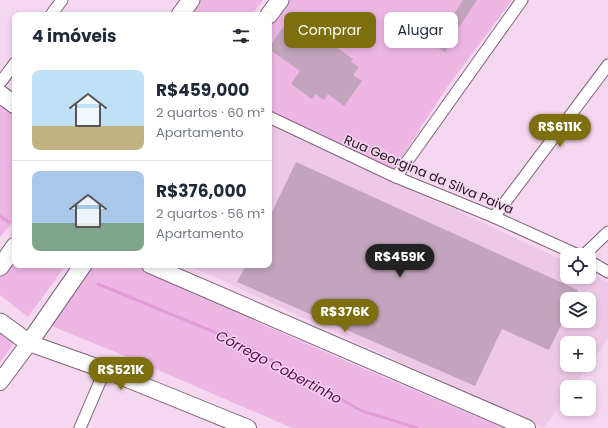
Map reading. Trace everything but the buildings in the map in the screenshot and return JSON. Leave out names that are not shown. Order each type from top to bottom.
[{"type":"main road","points":[[182,12],[191,0]]},
{"type":"main road","points":[[271,12],[280,0]]},
{"type":"main road","points":[[0,94],[12,103]]},
{"type":"main road","points":[[0,267],[12,250]]},
{"type":"main road","points":[[0,382],[81,268]]},
{"type":"main road","points":[[156,268],[526,428]]},
{"type":"main road","points":[[0,322],[29,343],[105,370],[248,428]]},
{"type":"street","points":[[53,12],[62,0]]},
{"type":"street","points":[[396,177],[522,0]]},
{"type":"street","points":[[494,217],[608,65]]},
{"type":"street","points":[[0,84],[12,67]]},
{"type":"street","name":"Rua Georgina da Silva Paiva","points":[[272,118],[396,177],[494,217],[563,248]]},
{"type":"street","points":[[591,248],[608,232]]},
{"type":"street","points":[[596,265],[608,272]]},
{"type":"street","points":[[80,428],[105,370]]},
{"type":"shaded area","points":[[197,0],[263,0],[254,12],[189,12]]},
{"type":"shaded area","points":[[289,0],[512,0],[445,90],[394,169],[272,112],[272,22]]},
{"type":"shaded area","points":[[0,104],[12,113],[12,223],[0,237]]},
{"type":"shaded area","points":[[272,124],[560,259],[560,284],[596,284],[596,276],[608,282],[608,339],[596,355],[596,336],[560,336],[560,372],[584,372],[578,380],[560,380],[560,405],[544,428],[195,268],[272,268]]},
{"type":"shaded area","points":[[12,259],[12,268],[64,268],[28,317],[0,295],[0,275]]},
{"type":"shaded area","points":[[89,268],[142,268],[191,293],[504,428],[292,428],[130,358],[49,325]]},
{"type":"shaded area","points":[[0,329],[15,341],[0,362]]},
{"type":"waterway","name":"Córrego Cobertinho","points":[[0,216],[9,222]]},
{"type":"waterway","name":"Córrego Cobertinho","points":[[98,284],[241,343],[362,411],[417,428]]}]
